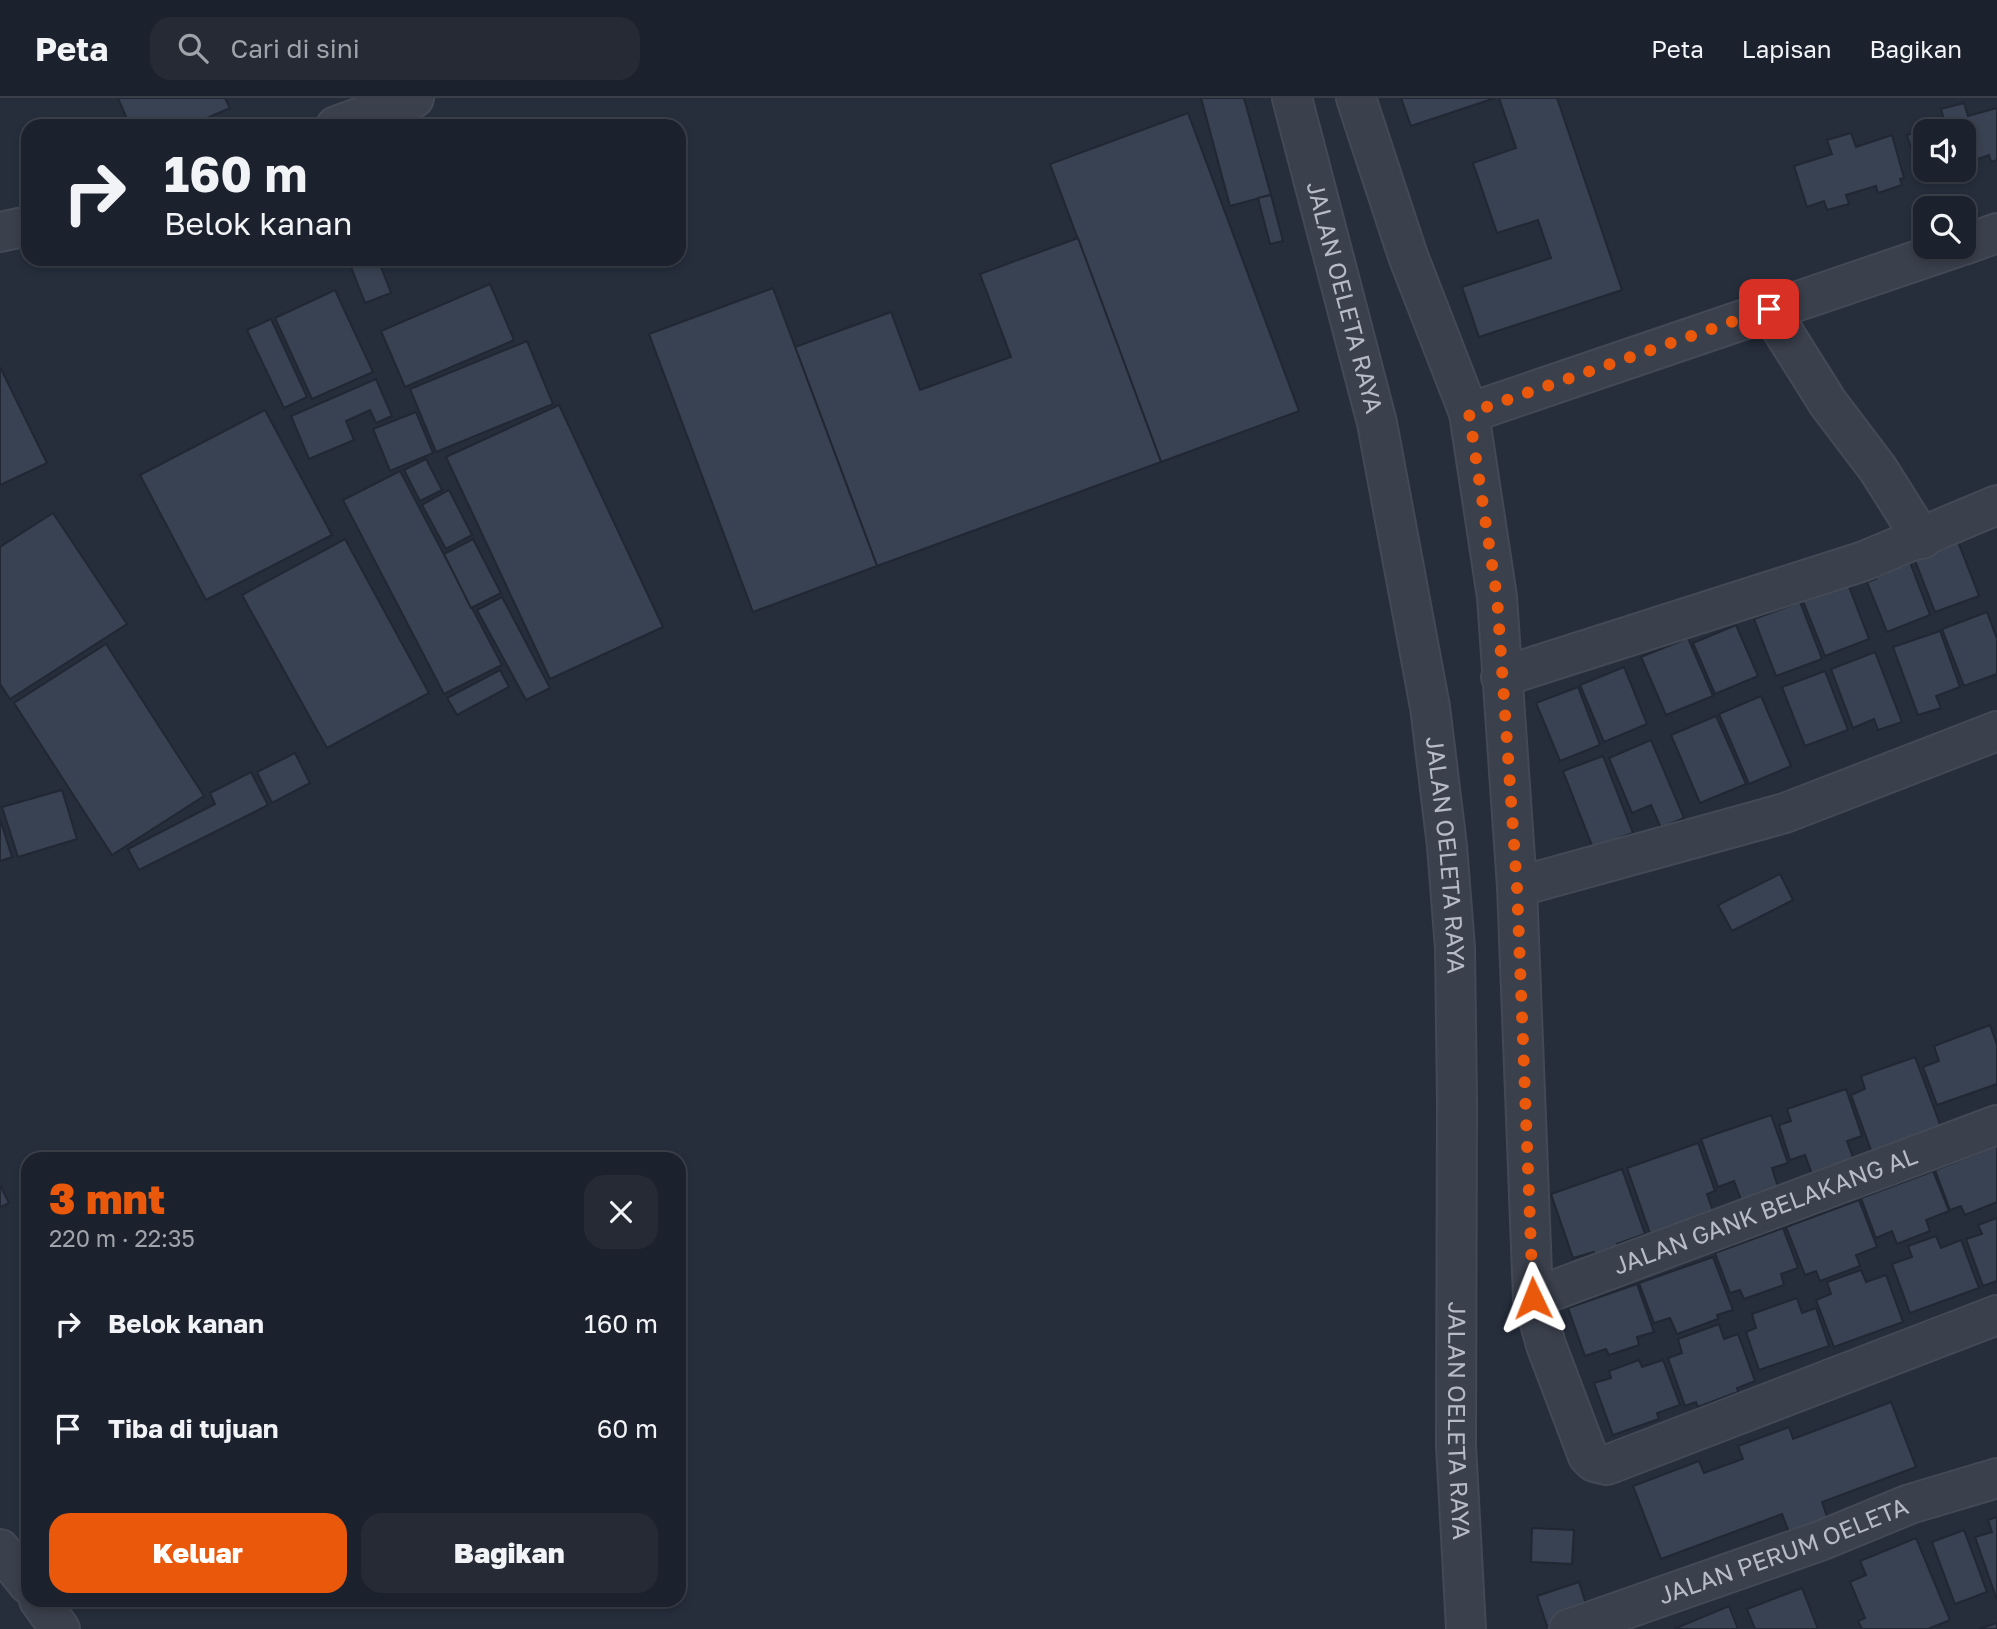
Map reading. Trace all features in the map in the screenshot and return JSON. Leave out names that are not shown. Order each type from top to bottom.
[{"type":"street","points":[[356,119],[414,98]]},
{"type":"street","name":"JALAN OELETA RAYA","points":[[1292,98],[1377,423],[1430,707],[1447,846],[1455,948],[1457,1073],[1456,1445],[1466,1629]]},
{"type":"street","points":[[1356,98],[1408,256],[1469,413],[1497,597],[1517,887],[1533,1298],[1546,1345],[1588,1456],[1607,1465],[1997,1315]]},
{"type":"street","points":[[0,232],[21,228]]},
{"type":"street","points":[[1976,241],[1997,233]]},
{"type":"street","points":[[1469,413],[1921,259]]},
{"type":"street","points":[[1769,309],[1828,403],[1878,469],[1922,539]]},
{"type":"street","points":[[1501,677],[1864,561],[1997,506]]},
{"type":"street","points":[[1517,887],[1785,813],[1997,731]]},
{"type":"street","name":"JALAN GANK BELAKANG AL","points":[[1533,1298],[1997,1125]]},
{"type":"street","name":"JALAN PERUM OELETA","points":[[1569,1629],[1821,1541],[1910,1504],[1997,1478]]},
{"type":"street","points":[[0,1549],[21,1575]]},
{"type":"street","points":[[44,1607],[60,1629]]},
{"type":"building","points":[[118,98],[225,98],[230,108],[205,119],[127,119]]},
{"type":"building","points":[[1201,98],[1244,98],[1271,195],[1230,206]]},
{"type":"building","points":[[1401,98],[1495,98],[1411,126]]},
{"type":"building","points":[[1499,98],[1557,98],[1622,290],[1479,337],[1462,287],[1551,258],[1538,220],[1497,233],[1473,163],[1516,148]]},
{"type":"building","points":[[1964,103],[1968,116],[1997,108],[1997,160],[1991,162],[1989,155],[1976,160],[1976,119],[1944,119],[1941,109]]},
{"type":"building","points":[[1188,113],[1299,411],[1161,462],[1050,164]]},
{"type":"building","points":[[1851,133],[1856,147],[1892,135],[1904,178],[1900,179],[1902,185],[1878,193],[1876,186],[1846,195],[1849,204],[1827,210],[1824,201],[1807,207],[1794,166],[1832,154],[1827,140]]},
{"type":"building","points":[[1913,133],[1913,154],[1907,135]]},
{"type":"building","points":[[1271,195],[1283,241],[1270,244],[1258,198]]},
{"type":"building","points":[[1078,238],[1161,462],[877,566],[795,347],[891,312],[920,390],[1011,357],[980,274]]},
{"type":"building","points":[[351,266],[381,266],[391,293],[365,303]]},
{"type":"building","points":[[490,284],[514,340],[405,387],[381,331]]},
{"type":"building","points":[[773,288],[877,566],[753,612],[649,334]]},
{"type":"building","points":[[335,290],[373,372],[312,399],[275,318]]},
{"type":"building","points":[[271,319],[307,397],[284,408],[247,330]]},
{"type":"building","points":[[527,341],[553,404],[436,452],[410,389]]},
{"type":"building","points":[[0,367],[47,463],[0,485]]},
{"type":"building","points":[[376,379],[392,416],[376,423],[370,410],[346,421],[354,440],[309,459],[291,416]]},
{"type":"building","points":[[559,405],[663,627],[550,679],[446,457]]},
{"type":"building","points":[[265,410],[332,535],[206,600],[140,475]]},
{"type":"building","points":[[416,412],[433,453],[390,471],[373,429]]},
{"type":"building","points":[[426,459],[442,490],[420,501],[404,470]]},
{"type":"building","points":[[400,471],[502,665],[444,694],[343,500]]},
{"type":"building","points":[[449,490],[472,535],[446,549],[422,505]]},
{"type":"building","points":[[53,513],[127,624],[10,699],[0,684],[0,547]]},
{"type":"building","points":[[1955,534],[1979,596],[1935,612],[1911,550]]},
{"type":"building","points":[[345,539],[429,693],[327,748],[242,595]]},
{"type":"building","points":[[473,539],[501,593],[471,608],[444,554]]},
{"type":"building","points":[[1906,552],[1930,615],[1887,632],[1867,582],[1876,579],[1871,566]]},
{"type":"building","points":[[1848,584],[1869,639],[1825,656],[1803,601]]},
{"type":"building","points":[[502,597],[550,688],[526,700],[477,610]]},
{"type":"building","points":[[1800,602],[1822,659],[1776,676],[1754,619]]},
{"type":"building","points":[[1987,612],[1997,639],[1997,674],[1964,686],[1942,629]]},
{"type":"building","points":[[1736,625],[1758,676],[1715,694],[1693,643]]},
{"type":"building","points":[[1940,631],[1960,687],[1936,696],[1941,708],[1918,715],[1893,647]]},
{"type":"building","points":[[1688,638],[1713,696],[1666,715],[1641,657]]},
{"type":"building","points":[[106,644],[204,796],[112,855],[14,703]]},
{"type":"building","points":[[1875,652],[1902,722],[1878,730],[1874,719],[1853,728],[1831,669]]},
{"type":"building","points":[[1624,667],[1647,724],[1604,742],[1580,685]]},
{"type":"building","points":[[500,670],[509,687],[457,715],[447,698]]},
{"type":"building","points":[[1825,671],[1848,730],[1805,746],[1782,687]]},
{"type":"building","points":[[1578,687],[1600,745],[1560,761],[1536,703]]},
{"type":"building","points":[[1761,696],[1791,766],[1749,784],[1719,714]]},
{"type":"building","points":[[1716,716],[1746,784],[1700,803],[1671,735]]},
{"type":"building","points":[[1651,740],[1684,818],[1661,828],[1651,805],[1632,813],[1609,758]]},
{"type":"building","points":[[295,753],[310,783],[272,803],[257,772]]},
{"type":"building","points":[[1603,756],[1633,833],[1593,848],[1563,771]]},
{"type":"building","points":[[251,772],[268,805],[139,870],[128,849],[215,804],[210,793]]},
{"type":"building","points":[[62,790],[77,839],[18,857],[2,807]]},
{"type":"building","points":[[0,819],[12,857],[0,861]]},
{"type":"building","points":[[1780,874],[1793,900],[1732,931],[1718,905]]},
{"type":"building","points":[[1990,1025],[1997,1045],[1997,1084],[1937,1105],[1923,1067],[1939,1061],[1934,1046]]},
{"type":"building","points":[[1915,1057],[1941,1127],[1872,1153],[1851,1095],[1865,1089],[1861,1076]]},
{"type":"building","points":[[1846,1089],[1862,1136],[1847,1141],[1854,1160],[1812,1174],[1805,1155],[1790,1160],[1779,1125],[1791,1121],[1787,1109]]},
{"type":"building","points":[[1771,1115],[1788,1163],[1772,1168],[1779,1190],[1742,1202],[1734,1181],[1718,1187],[1701,1139]]},
{"type":"building","points":[[1698,1143],[1715,1191],[1707,1194],[1714,1214],[1651,1236],[1627,1168]]},
{"type":"building","points":[[1997,1146],[1997,1202],[1965,1215],[1961,1206],[1950,1210],[1935,1170]]},
{"type":"building","points":[[1622,1169],[1645,1234],[1617,1244],[1619,1251],[1597,1259],[1594,1252],[1573,1258],[1551,1194]]},
{"type":"building","points":[[1933,1171],[1949,1211],[1926,1220],[1930,1231],[1897,1244],[1892,1231],[1876,1238],[1861,1198]]},
{"type":"building","points":[[0,1185],[9,1203],[0,1207]]},
{"type":"building","points":[[1859,1200],[1877,1247],[1856,1255],[1860,1266],[1820,1281],[1816,1271],[1805,1275],[1786,1227]]},
{"type":"building","points":[[1997,1218],[1997,1281],[1983,1286],[1966,1239],[1982,1234],[1978,1225]]},
{"type":"building","points":[[1783,1228],[1798,1268],[1781,1274],[1784,1285],[1744,1299],[1740,1290],[1730,1293],[1715,1253]]},
{"type":"building","points":[[1936,1236],[1941,1248],[1961,1240],[1979,1288],[1910,1313],[1892,1264],[1912,1257],[1908,1246]]},
{"type":"building","points":[[1713,1257],[1733,1310],[1717,1315],[1718,1319],[1677,1334],[1670,1318],[1654,1323],[1639,1283]]},
{"type":"building","points":[[1861,1270],[1866,1282],[1886,1275],[1903,1322],[1834,1347],[1816,1300],[1831,1294],[1827,1282]]},
{"type":"building","points":[[1637,1284],[1654,1332],[1637,1337],[1639,1345],[1609,1355],[1606,1349],[1585,1356],[1568,1308]]},
{"type":"building","points":[[1797,1298],[1802,1313],[1816,1308],[1829,1346],[1759,1370],[1746,1332],[1756,1328],[1752,1314]]},
{"type":"building","points":[[1719,1324],[1724,1339],[1738,1334],[1755,1381],[1737,1388],[1738,1392],[1698,1407],[1696,1402],[1685,1406],[1668,1358],[1682,1353],[1678,1339]]},
{"type":"building","points":[[1639,1360],[1642,1367],[1663,1360],[1680,1405],[1657,1413],[1659,1419],[1613,1435],[1594,1383],[1611,1378],[1609,1371]]},
{"type":"building","points":[[1891,1402],[1916,1467],[1822,1502],[1830,1525],[1792,1540],[1782,1514],[1661,1559],[1633,1486],[1699,1461],[1704,1473],[1743,1459],[1738,1446],[1789,1427],[1793,1439]]},
{"type":"building","points":[[1997,1517],[1997,1600],[1975,1537],[1992,1532],[1988,1520]]},
{"type":"building","points":[[1532,1528],[1574,1530],[1572,1564],[1531,1562]]},
{"type":"building","points":[[1964,1530],[1987,1592],[1955,1604],[1932,1542]]},
{"type":"building","points":[[1916,1538],[1950,1620],[1928,1629],[1862,1629],[1858,1621],[1865,1618],[1850,1582],[1866,1575],[1860,1561]]},
{"type":"building","points":[[1579,1582],[1589,1614],[1547,1626],[1537,1596]]},
{"type":"building","points":[[1802,1588],[1818,1629],[1755,1629],[1747,1609]]},
{"type":"building","points":[[1729,1606],[1738,1629],[1674,1629]]},
{"type":"building","points":[[1997,1623],[1997,1629],[1979,1629]]},
{"type":"route","points":[[1533,1298],[1517,887],[1497,597],[1469,413],[1769,309]]}]
